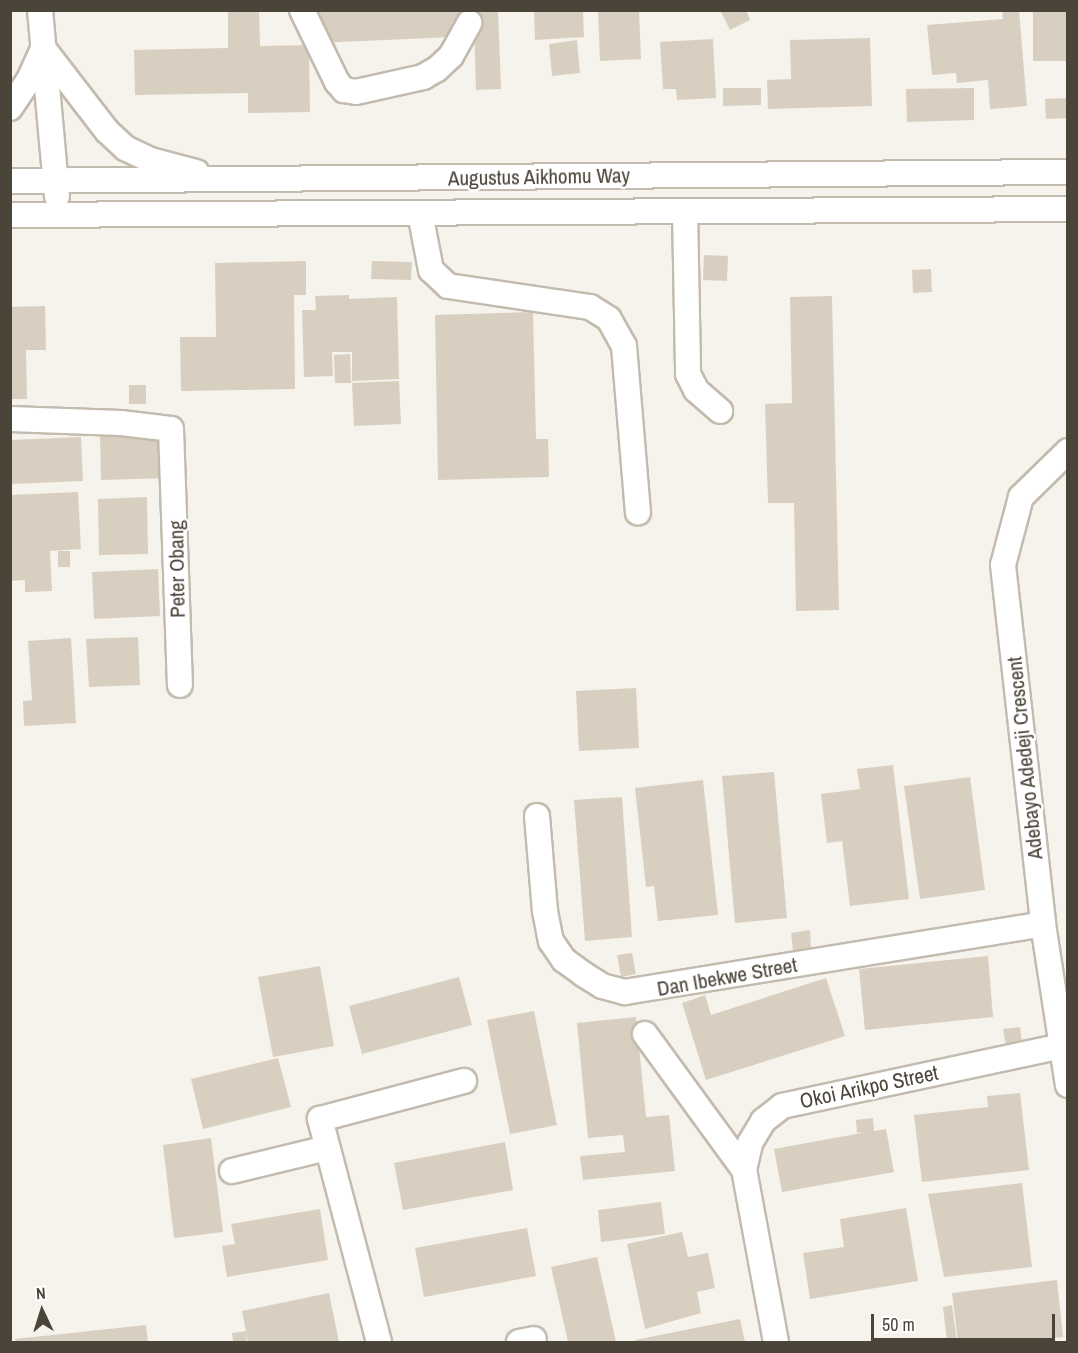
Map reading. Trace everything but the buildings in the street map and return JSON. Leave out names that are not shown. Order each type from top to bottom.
[{"type":"street","points":[[40,10],[58,215]]},
{"type":"street","points":[[302,10],[337,82],[344,90],[356,92],[423,77],[437,69],[451,56],[469,23]]},
{"type":"street","points":[[10,108],[30,80],[43,48]]},
{"type":"street","points":[[43,48],[107,131],[125,148],[151,160],[227,180]]},
{"type":"street","name":"Augustus Aikhomu Way","points":[[10,181],[1068,172]]},
{"type":"street","name":"Augustus Aikhomu Way","points":[[10,215],[1068,209]]},
{"type":"street","points":[[684,211],[688,374],[696,390],[720,411]]},
{"type":"street","points":[[420,213],[431,270],[448,285],[590,307],[609,319],[624,346],[638,512]]},
{"type":"street","name":"Peter Obang","points":[[10,419],[121,423],[171,429],[175,453],[180,685]]},
{"type":"street","name":"Adebayo Adedeji Crescent","points":[[1065,1065],[1062,1012],[1043,924],[1003,565],[1021,497],[1068,452]]},
{"type":"street","name":"Dan Ibekwe Street","points":[[537,816],[551,941],[564,960],[583,974],[602,986],[625,992],[1043,924]]},
{"type":"street","points":[[645,1034],[744,1170]]},
{"type":"street","name":"Okoi Arikpo Street","points":[[776,1342],[744,1170],[755,1136],[763,1121],[782,1106],[1065,1065]]},
{"type":"street","points":[[379,1342],[320,1119],[464,1081]]},
{"type":"street","points":[[232,1171],[327,1148]]}]
